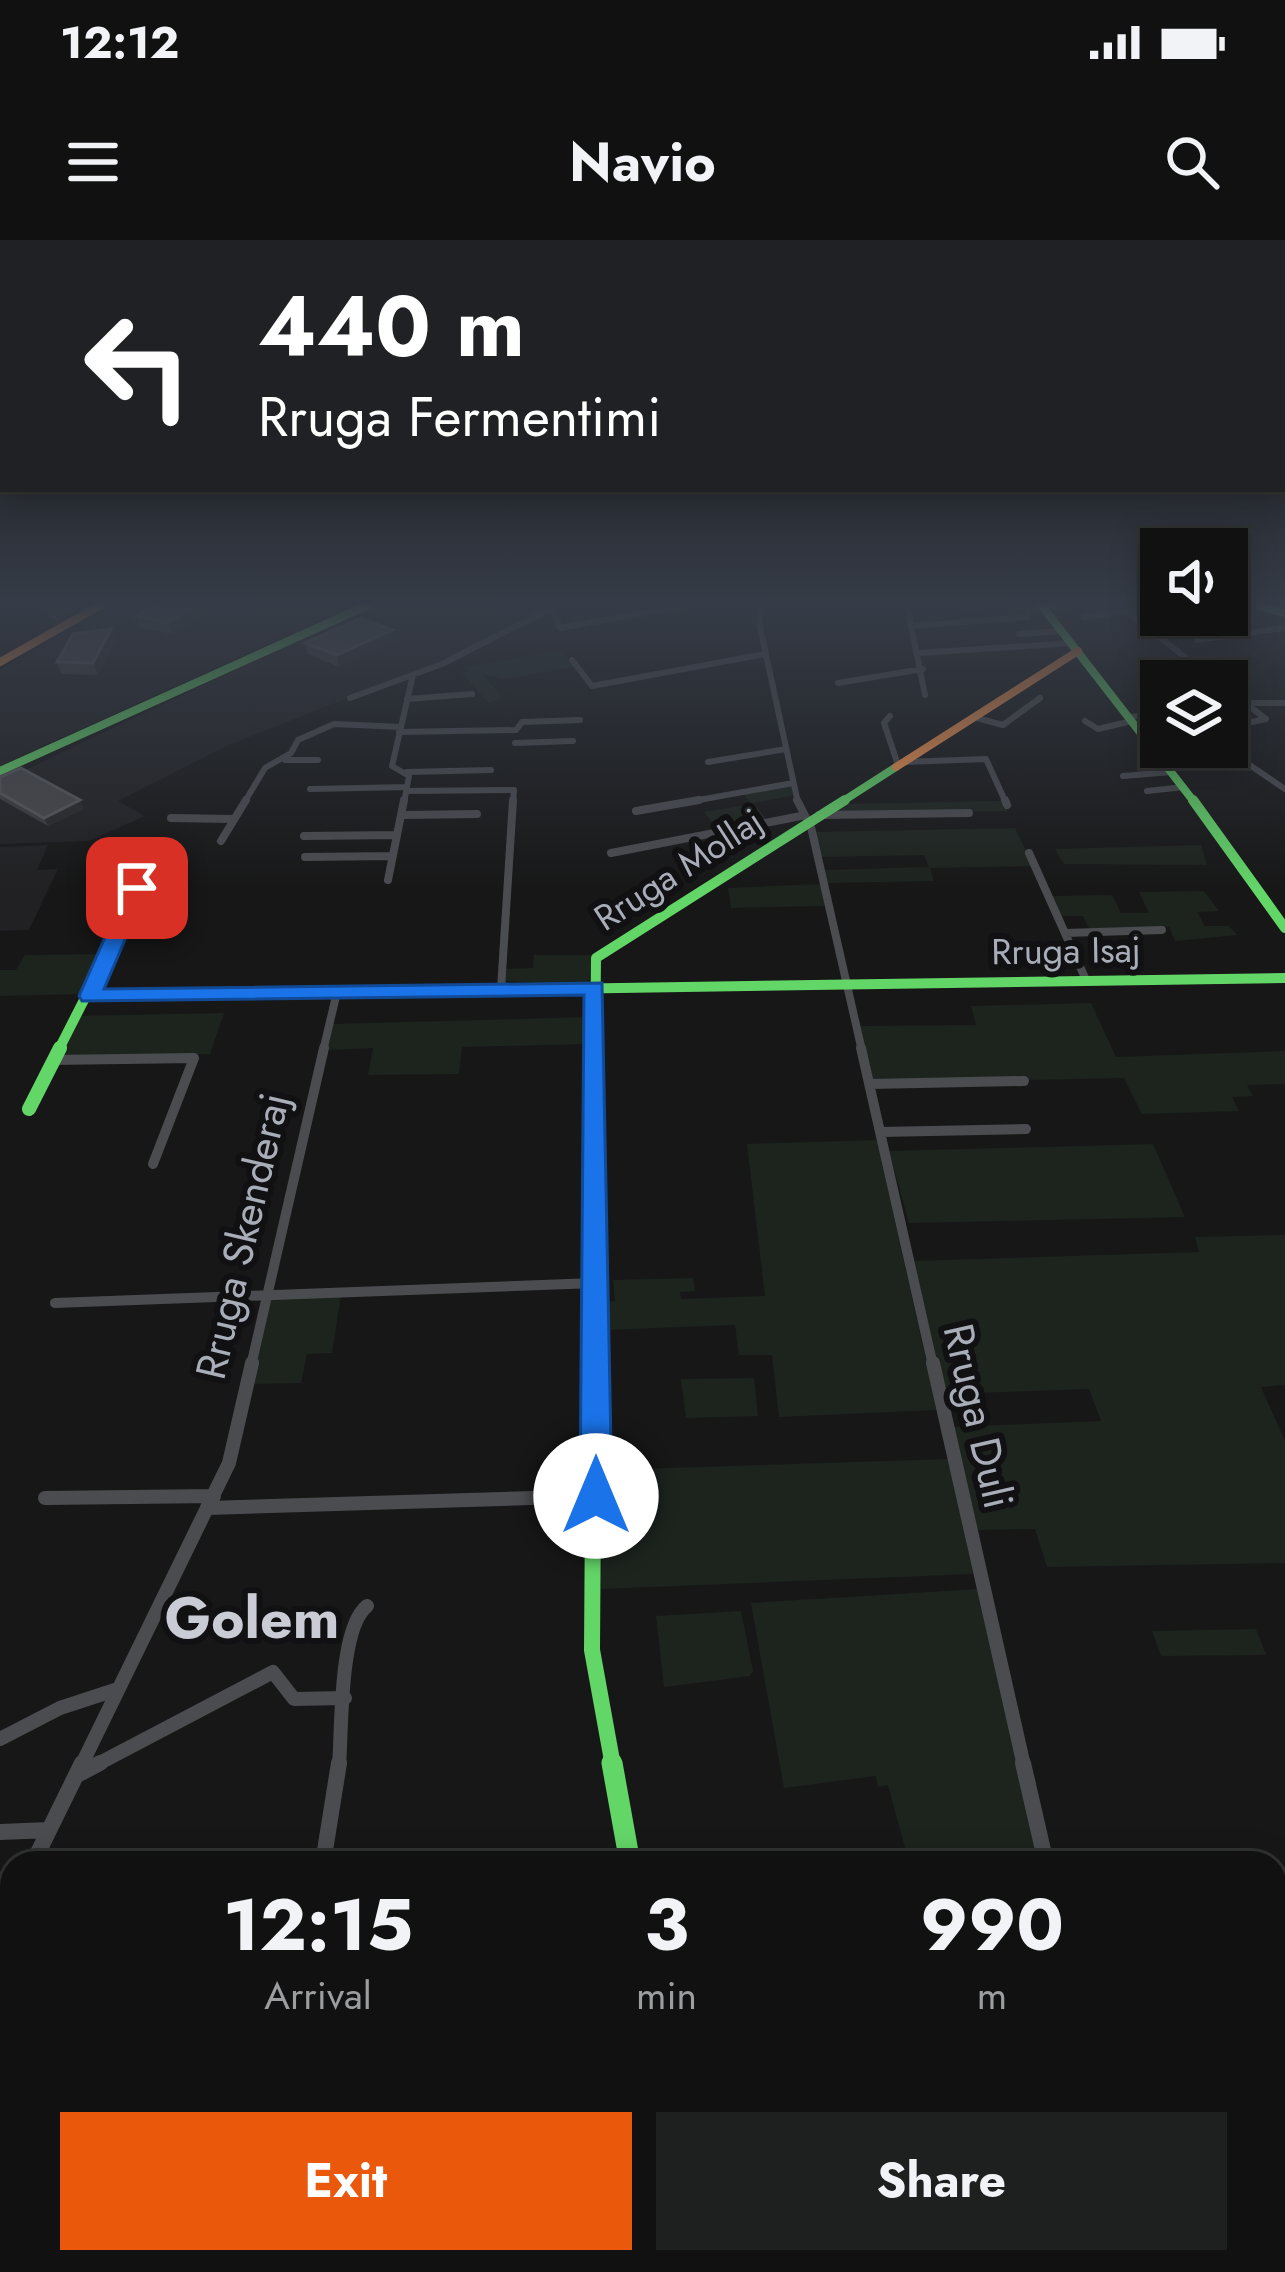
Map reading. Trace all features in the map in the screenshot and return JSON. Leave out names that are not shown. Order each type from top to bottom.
[{"type":"street","points":[[0,771],[156,701]]},
{"type":"street","points":[[407,701],[392,766],[407,772],[491,770]]},
{"type":"street","name":"Rruga Duli","points":[[775,701],[793,783],[809,818],[1043,1851]]},
{"type":"street","name":"Rruga Mollaj","points":[[595,988],[601,953],[995,701]]},
{"type":"street","points":[[973,718],[1003,725],[1036,701]]},
{"type":"street","points":[[1117,701],[1140,726]]},
{"type":"street","points":[[1248,706],[1265,721],[1248,724]]},
{"type":"street","points":[[890,716],[884,723],[891,757],[901,763],[986,759],[1007,805]]},
{"type":"street","points":[[1085,721],[1098,729],[1140,717]]},
{"type":"street","points":[[514,755],[516,730],[522,722],[580,720]]},
{"type":"street","points":[[221,842],[265,768],[283,759],[298,740],[329,725],[516,730]]},
{"type":"street","points":[[514,743],[573,741]]},
{"type":"street","points":[[708,762],[786,749]]},
{"type":"street","points":[[283,759],[318,760]]},
{"type":"street","points":[[1248,764],[1285,789]]},
{"type":"street","points":[[1170,768],[1278,904],[1285,928]]},
{"type":"street","points":[[388,880],[407,772]]},
{"type":"street","points":[[1123,776],[1172,772]]},
{"type":"street","points":[[636,811],[793,783]]},
{"type":"street","points":[[310,788],[514,790],[501,989]]},
{"type":"street","points":[[1147,791],[1184,788]]},
{"type":"street","name":"Rruga Mollaj","points":[[809,818],[969,813]]},
{"type":"street","points":[[401,814],[477,814]]},
{"type":"street","points":[[171,818],[232,819]]},
{"type":"street","points":[[611,853],[809,818]]},
{"type":"street","points":[[304,836],[397,835]]},
{"type":"street","points":[[1029,853],[1086,980]]},
{"type":"street","points":[[305,857],[392,856]]},
{"type":"street","points":[[29,1108],[147,870]]},
{"type":"street","points":[[1065,933],[1162,930]]},
{"type":"street","name":"Rruga Isaj","points":[[88,996],[1285,978]]},
{"type":"street","points":[[595,988],[593,1679],[628,1851]]},
{"type":"street","name":"Rruga Skenderaj","points":[[39,1851],[229,1463],[337,992]]},
{"type":"street","points":[[52,1060],[194,1058],[153,1164]]},
{"type":"street","points":[[870,1084],[1024,1081]]},
{"type":"street","points":[[880,1132],[1026,1129]]},
{"type":"street","points":[[55,1303],[595,1283]]},
{"type":"street","points":[[45,1498],[211,1502],[596,1496]]},
{"type":"street","points":[[325,1851],[352,1629],[367,1606]]},
{"type":"street","points":[[76,1776],[273,1672],[294,1699],[345,1698]]},
{"type":"street","points":[[0,1739],[60,1708],[119,1689]]},
{"type":"street","points":[[0,1832],[50,1829]]},
{"type":"shaded area","points":[[0,701],[143,701],[0,766]]},
{"type":"shaded area","points":[[170,701],[341,701],[229,745],[118,801],[145,816],[89,841],[0,844],[0,782]]},
{"type":"shaded area","points":[[792,785],[795,795],[754,803],[768,822],[719,832],[704,812],[751,804],[742,792]]},
{"type":"shaded area","points":[[1003,801],[1008,811],[830,814],[841,804]]},
{"type":"shaded area","points":[[1015,828],[1033,866],[930,868],[934,881],[827,883],[824,870],[929,867],[924,855],[821,857],[815,832]]},
{"type":"shaded area","points":[[48,845],[37,870],[58,869],[29,930],[0,931],[0,847]]},
{"type":"shaded area","points":[[1201,845],[1207,865],[1064,864],[1055,849]]},
{"type":"shaded area","points":[[821,884],[825,906],[731,908],[728,888]]},
{"type":"shaded area","points":[[1204,891],[1219,911],[1197,912],[1205,926],[1229,926],[1237,935],[1175,941],[1169,927],[1090,930],[1083,916],[1060,916],[1052,896],[1112,895],[1121,913],[1149,913],[1139,892]]},
{"type":"shaded area","points":[[104,954],[87,994],[0,996],[0,970],[16,970],[25,955]]},
{"type":"shaded area","points":[[534,955],[591,955],[589,985],[503,981],[505,969],[533,968]]},
{"type":"shaded area","points":[[1091,1003],[1116,1057],[1285,1051],[1285,1084],[1247,1085],[1253,1096],[1232,1097],[1239,1111],[1142,1114],[1124,1078],[879,1083],[873,1081],[859,1026],[976,1025],[971,1006]]},
{"type":"shaded area","points":[[224,1013],[210,1054],[57,1060],[75,1016]]},
{"type":"shaded area","points":[[588,1017],[589,1044],[462,1047],[459,1074],[368,1075],[373,1048],[327,1050],[333,1024]]},
{"type":"shaded area","points":[[877,1140],[937,1410],[779,1417],[772,1355],[739,1355],[735,1325],[604,1330],[604,1302],[615,1301],[613,1280],[693,1278],[695,1291],[680,1292],[681,1299],[765,1296],[747,1144]]},
{"type":"shaded area","points":[[1153,1144],[1185,1217],[909,1223],[889,1151]]},
{"type":"shaded area","points":[[1285,1235],[1285,1385],[1261,1387],[1285,1441],[1285,1563],[1047,1567],[1035,1529],[976,1530],[952,1427],[1101,1421],[1089,1389],[944,1394],[912,1261],[1199,1252],[1195,1237]]},
{"type":"shaded area","points":[[341,1295],[332,1353],[307,1354],[301,1383],[249,1384],[271,1296]]},
{"type":"shaded area","points":[[754,1378],[758,1416],[686,1418],[681,1379]]},
{"type":"shaded area","points":[[949,1459],[973,1574],[601,1589],[603,1470]]},
{"type":"shaded area","points":[[977,1589],[1038,1851],[906,1851],[888,1785],[878,1787],[876,1776],[784,1788],[751,1603]]},
{"type":"shaded area","points":[[741,1611],[753,1671],[750,1676],[664,1687],[656,1616]]},
{"type":"shaded area","points":[[1256,1629],[1266,1655],[1161,1656],[1152,1631]]},
{"type":"building","points":[[21,768],[80,800],[44,818],[0,793],[0,777]]},
{"type":"traffic: fast","points":[[0,771],[156,701]]},
{"type":"traffic: fast","points":[[1116,701],[1262,889],[1285,928]]},
{"type":"traffic: fast","points":[[628,1851],[592,1650],[596,958],[896,767]]},
{"type":"traffic: fast","points":[[29,1109],[86,996],[1285,978]]},
{"type":"traffic: slow","points":[[896,767],[1000,701]]},
{"type":"district","name":"Golem","points":[[252,1618]]},
{"type":"route","points":[[137,888],[90,996],[595,988],[596,1496]]}]
